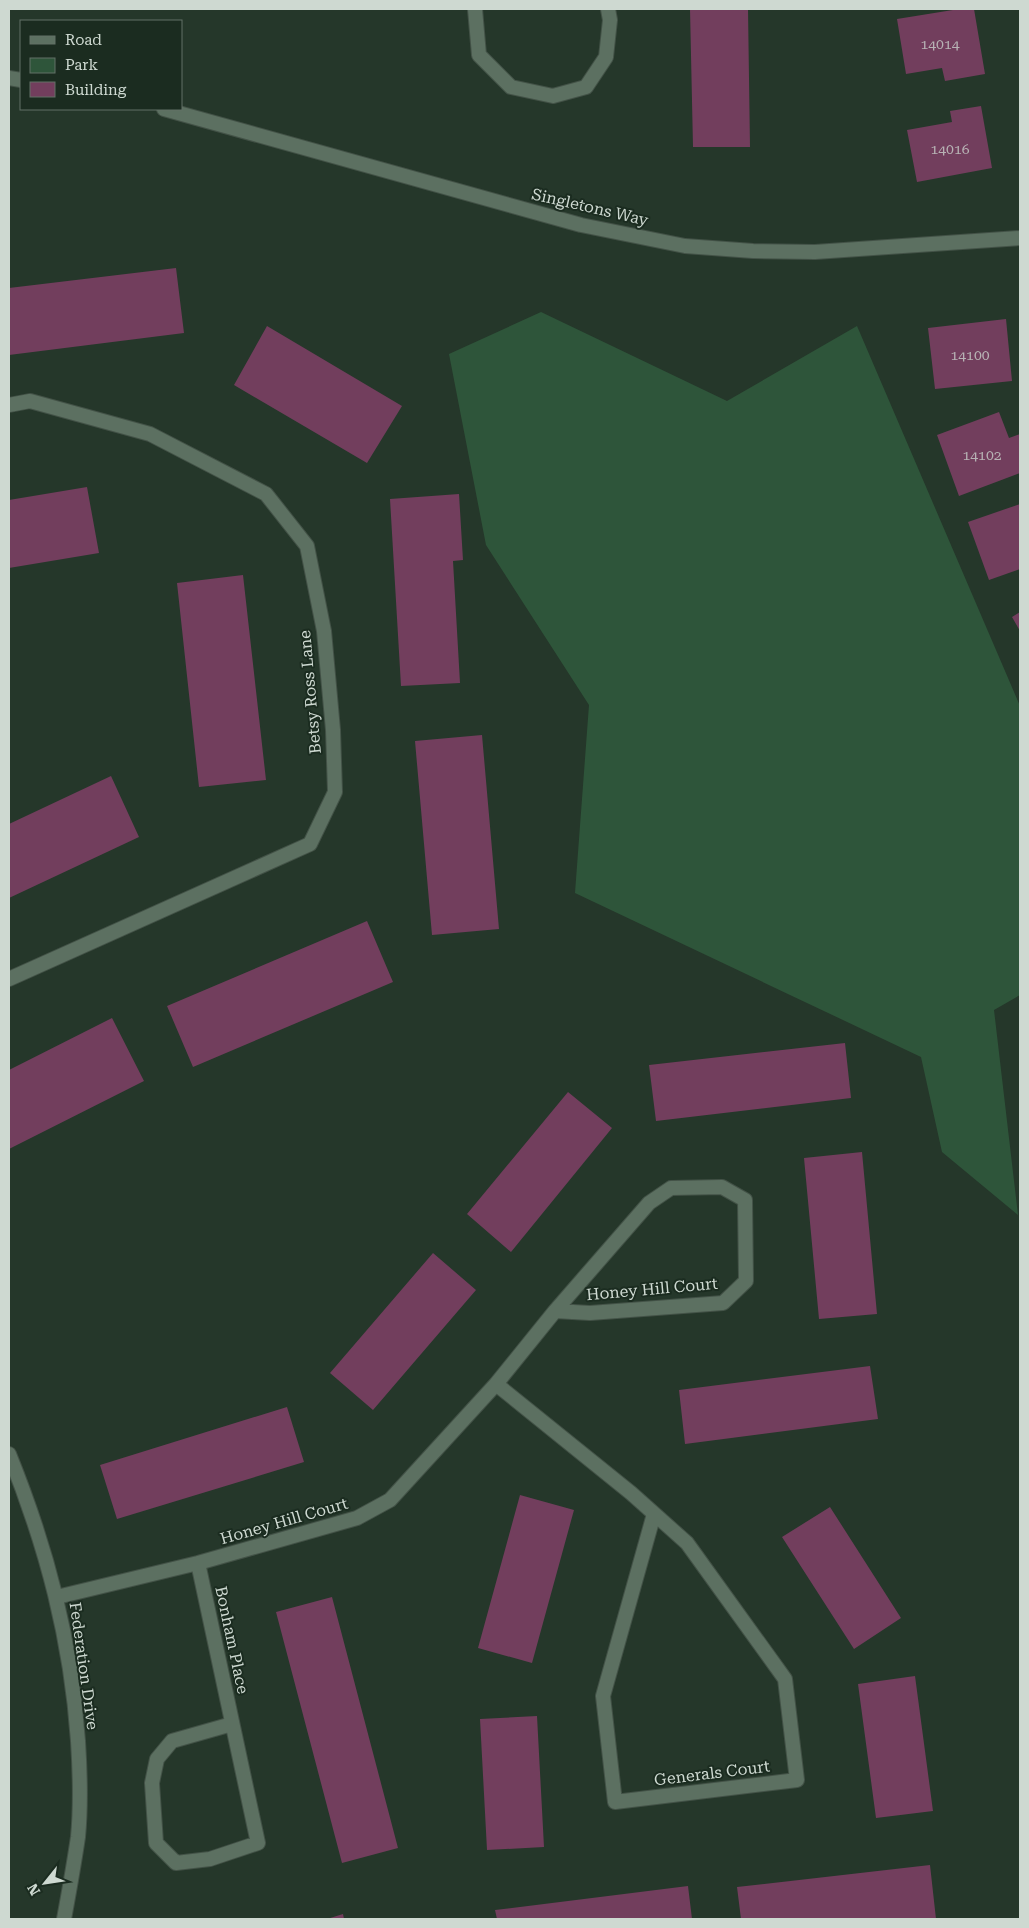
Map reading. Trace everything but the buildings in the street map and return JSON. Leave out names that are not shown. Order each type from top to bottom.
[{"type":"street","points":[[475,9],[479,55],[511,87],[553,96],[586,87],[606,57],[610,20],[608,9]]},
{"type":"street","name":"Singletons Way","points":[[168,110],[581,225],[685,246],[753,251],[815,252],[1020,238]]},
{"type":"street","name":"Betsy Ross Lane","points":[[9,405],[30,401],[150,434],[266,494],[307,546],[324,631],[335,792],[310,844],[9,980]]},
{"type":"street","name":"Honey Hill Court","points":[[57,1597],[198,1563],[358,1518],[390,1500],[496,1384],[555,1312],[649,1203],[671,1188],[722,1188],[745,1200],[746,1281],[723,1303],[590,1313],[555,1312]]},
{"type":"street","name":"Generals Court","points":[[496,1384],[654,1514],[687,1543],[786,1679],[796,1780],[615,1802],[603,1696],[654,1514]]},
{"type":"street","name":"Federation Drive","points":[[9,1454],[29,1503],[46,1554],[57,1597],[75,1702],[80,1769],[78,1835],[64,1919]]},
{"type":"street","name":"Bonham Place","points":[[198,1563],[258,1843],[210,1858],[176,1864],[156,1843],[152,1783],[157,1759],[172,1741],[232,1724]]},
{"type":"green space","points":[[541,312],[727,401],[857,326],[1020,706],[1020,995],[994,1010],[1018,1215],[942,1152],[921,1057],[575,893],[589,705],[486,545],[449,354]]}]
